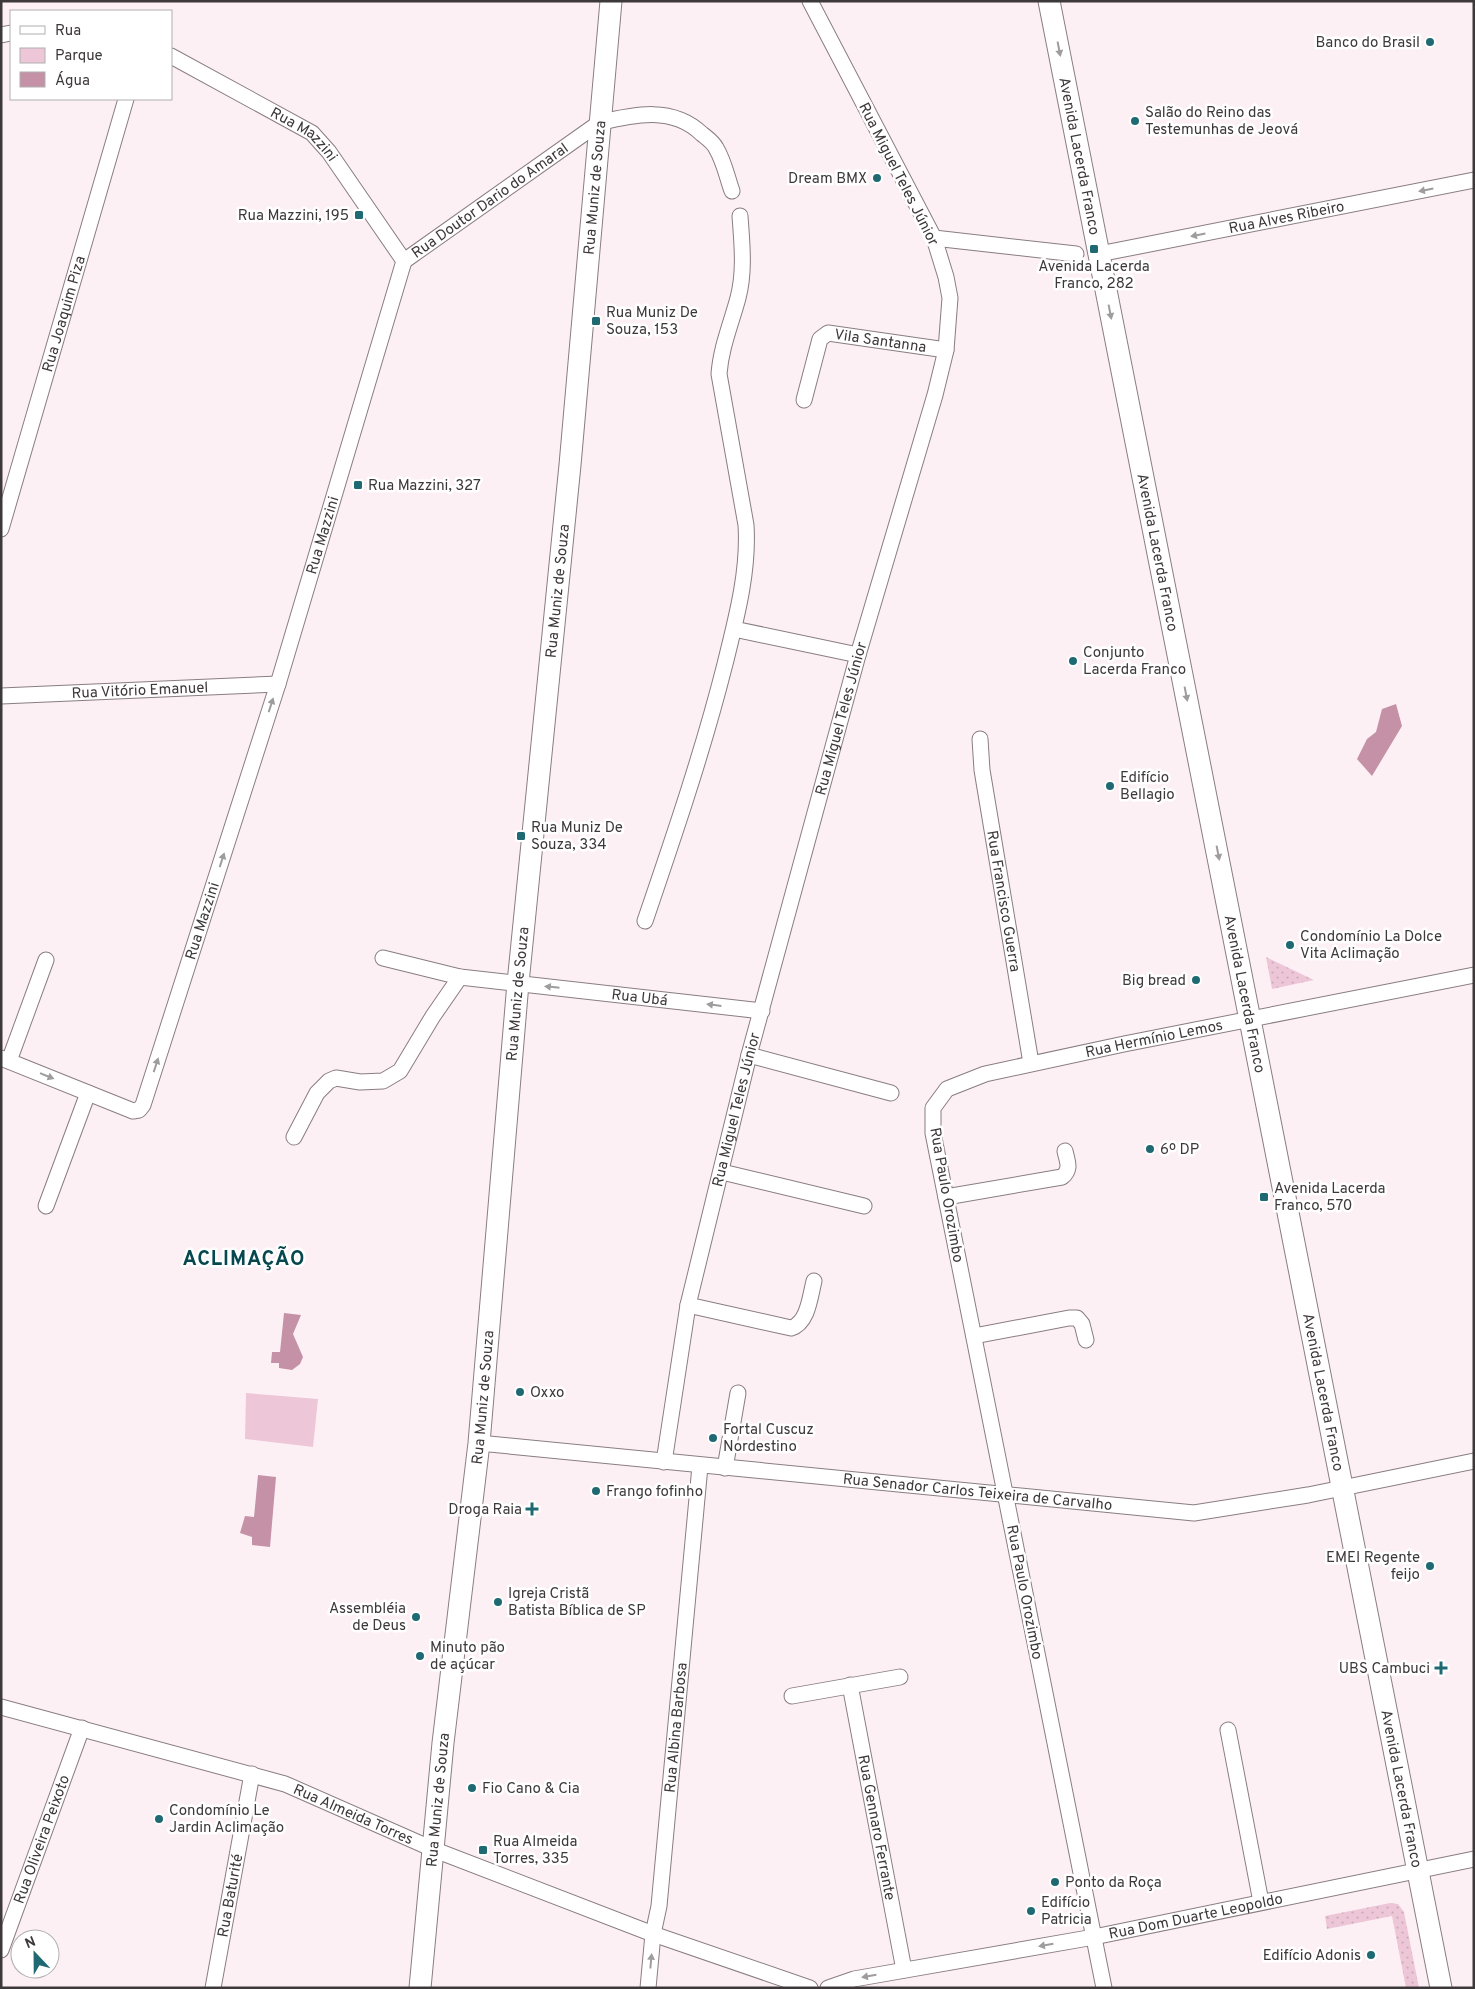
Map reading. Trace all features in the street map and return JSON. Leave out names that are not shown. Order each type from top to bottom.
[{"type":"street","name":"Rua Muniz de Souza","points":[[420,1988],[444,1743],[478,1443],[518,983],[569,475],[599,123],[612,1]]},
{"type":"street","name":"Rua Miguel Teles Júnior","points":[[664,1462],[688,1305],[722,1172],[749,1055],[858,655],[936,395],[946,350],[950,298],[934,238],[810,1]]},
{"type":"street","name":"Avenida Lacerda Franco","points":[[1049,1],[1441,1988]]},
{"type":"street","name":"Rua Mazzini","points":[[88,1093],[133,1111],[139,1110],[146,1096],[278,684],[404,260],[329,152],[312,133],[172,57]]},
{"type":"street","name":"Rua Joaquim Piza","points":[[1,529],[4,507],[126,100]]},
{"type":"street","points":[[599,123],[648,114],[679,117],[688,122],[714,145],[722,160],[732,192]]},
{"type":"street","name":"Rua Doutor Dario do Amaral","points":[[404,260],[599,123]]},
{"type":"street","name":"Rua Alves Ribeiro","points":[[1099,254],[1474,180]]},
{"type":"street","points":[[645,921],[707,736],[742,592],[747,544],[746,526],[719,374],[721,351],[738,297],[742,273],[740,216]]},
{"type":"street","points":[[934,238],[1076,254]]},
{"type":"street","name":"Vila Santanna","points":[[804,400],[820,340],[828,332],[946,350]]},
{"type":"street","points":[[734,629],[858,655]]},
{"type":"street","name":"Rua Vitório Emanuel","points":[[1,696],[278,684]]},
{"type":"street","name":"Rua Francisco Guerra","points":[[980,739],[982,770],[1031,1063]]},
{"type":"street","name":"Rua Ubá","points":[[383,958],[460,977],[762,1012]]},
{"type":"street","points":[[46,960],[5,1060],[88,1093],[46,1206]]},
{"type":"street","name":"Rua Hermínio Lemos","points":[[933,1108],[947,1089],[963,1080],[1031,1063],[1474,975]]},
{"type":"street","points":[[294,1137],[317,1093],[329,1081],[336,1078],[360,1082],[383,1081],[400,1071],[433,1016],[460,977]]},
{"type":"street","points":[[749,1055],[891,1093]]},
{"type":"street","name":"Rua Paulo Orozimbo","points":[[933,1108],[933,1133],[1104,1988]]},
{"type":"street","points":[[946,1197],[1062,1177],[1069,1168],[1065,1151]]},
{"type":"street","points":[[722,1172],[864,1206]]},
{"type":"street","points":[[688,1305],[791,1328],[798,1326],[803,1321],[814,1281]]},
{"type":"street","points":[[974,1336],[1077,1318],[1082,1324],[1086,1340]]},
{"type":"street","points":[[725,1468],[738,1393]]},
{"type":"street","name":"Rua Senador Carlos Teixeira de Carvalho","points":[[478,1443],[1194,1513],[1343,1488],[1474,1461]]},
{"type":"street","name":"Rua Albina Barbosa","points":[[648,1988],[659,1906],[700,1466]]},
{"type":"street","points":[[792,1696],[900,1676]]},
{"type":"street","name":"Rua Gennaro Ferrante","points":[[850,1685],[904,1970]]},
{"type":"street","name":"Rua Almeida Torres","points":[[1,1706],[285,1784],[435,1850],[654,1934],[810,1988]]},
{"type":"street","name":"Rua Oliveira Peixoto","points":[[1,1950],[82,1728]]},
{"type":"street","points":[[1228,1730],[1261,1902]]},
{"type":"street","name":"Rua Baturité","points":[[213,1988],[252,1774]]},
{"type":"street","name":"Rua Dom Duarte Leopoldo","points":[[828,1988],[854,1979],[1094,1937],[1474,1859]]},
{"type":"green space","points":[[1266,957],[1314,980],[1272,989]]},
{"type":"green space","points":[[246,1393],[318,1399],[313,1447],[245,1439]]},
{"type":"green space","points":[[1390,1903],[1398,1904],[1404,1912],[1419,1988],[1406,1988],[1392,1916],[1327,1929],[1325,1916]]},
{"type":"water","points":[[1396,704],[1402,726],[1372,776],[1357,759],[1367,739],[1376,732],[1382,709]]},
{"type":"water","points":[[284,1313],[301,1315],[293,1334],[303,1357],[300,1364],[292,1370],[279,1368],[279,1363],[271,1363],[272,1352],[280,1352]]},
{"type":"water","points":[[258,1475],[276,1477],[270,1547],[252,1545],[252,1537],[240,1533],[245,1516],[254,1517]]},
{"type":"place","name":"Banco do Brasil","points":[[1430,42]]},
{"type":"place","name":"Salão do Reino das Testemunhas de Jeová","points":[[1135,121]]},
{"type":"place","name":"Dream BMX","points":[[877,178]]},
{"type":"place","name":"Rua Mazzini, 195","points":[[359,215]]},
{"type":"place","name":"Avenida Lacerda Franco, 282","points":[[1094,249]]},
{"type":"place","name":"Rua Muniz De Souza, 153","points":[[596,321]]},
{"type":"place","name":"Rua Mazzini, 327","points":[[358,485]]},
{"type":"place","name":"Conjunto Lacerda Franco","points":[[1073,661]]},
{"type":"place","name":"Edifício Bellagio","points":[[1110,786]]},
{"type":"place","name":"Rua Muniz De Souza, 334","points":[[521,836]]},
{"type":"place","name":"Condomínio La Dolce Vita Aclimação","points":[[1290,945]]},
{"type":"place","name":"Big bread","points":[[1196,980]]},
{"type":"place","name":"6º DP","points":[[1150,1149]]},
{"type":"place","name":"Avenida Lacerda Franco, 570","points":[[1264,1197]]},
{"type":"place","name":"Oxxo","points":[[520,1392]]},
{"type":"place","name":"Fortal Cuscuz Nordestino","points":[[713,1438]]},
{"type":"place","name":"Frango fofinho","points":[[596,1491]]},
{"type":"place","name":"Droga Raia","points":[[532,1509]]},
{"type":"place","name":"EMEI Regente feijo","points":[[1430,1566]]},
{"type":"place","name":"Igreja Cristã Batista Bíblica de SP","points":[[498,1602]]},
{"type":"place","name":"Assembléia de Deus","points":[[416,1617]]},
{"type":"place","name":"Minuto pão de açúcar","points":[[420,1656]]},
{"type":"place","name":"UBS Cambuci","points":[[1441,1668]]},
{"type":"place","name":"Fio Cano & Cia","points":[[472,1788]]},
{"type":"place","name":"Condomínio Le Jardin Aclimação","points":[[159,1819]]},
{"type":"place","name":"Rua Almeida Torres, 335","points":[[483,1850]]},
{"type":"place","name":"Ponto da Roça","points":[[1055,1882]]},
{"type":"place","name":"Edifício Patricia","points":[[1031,1911]]},
{"type":"place","name":"Edifício Adonis","points":[[1371,1955]]},
{"type":"district","name":"ACLIMAÇÃO","points":[[244,1258]]}]
